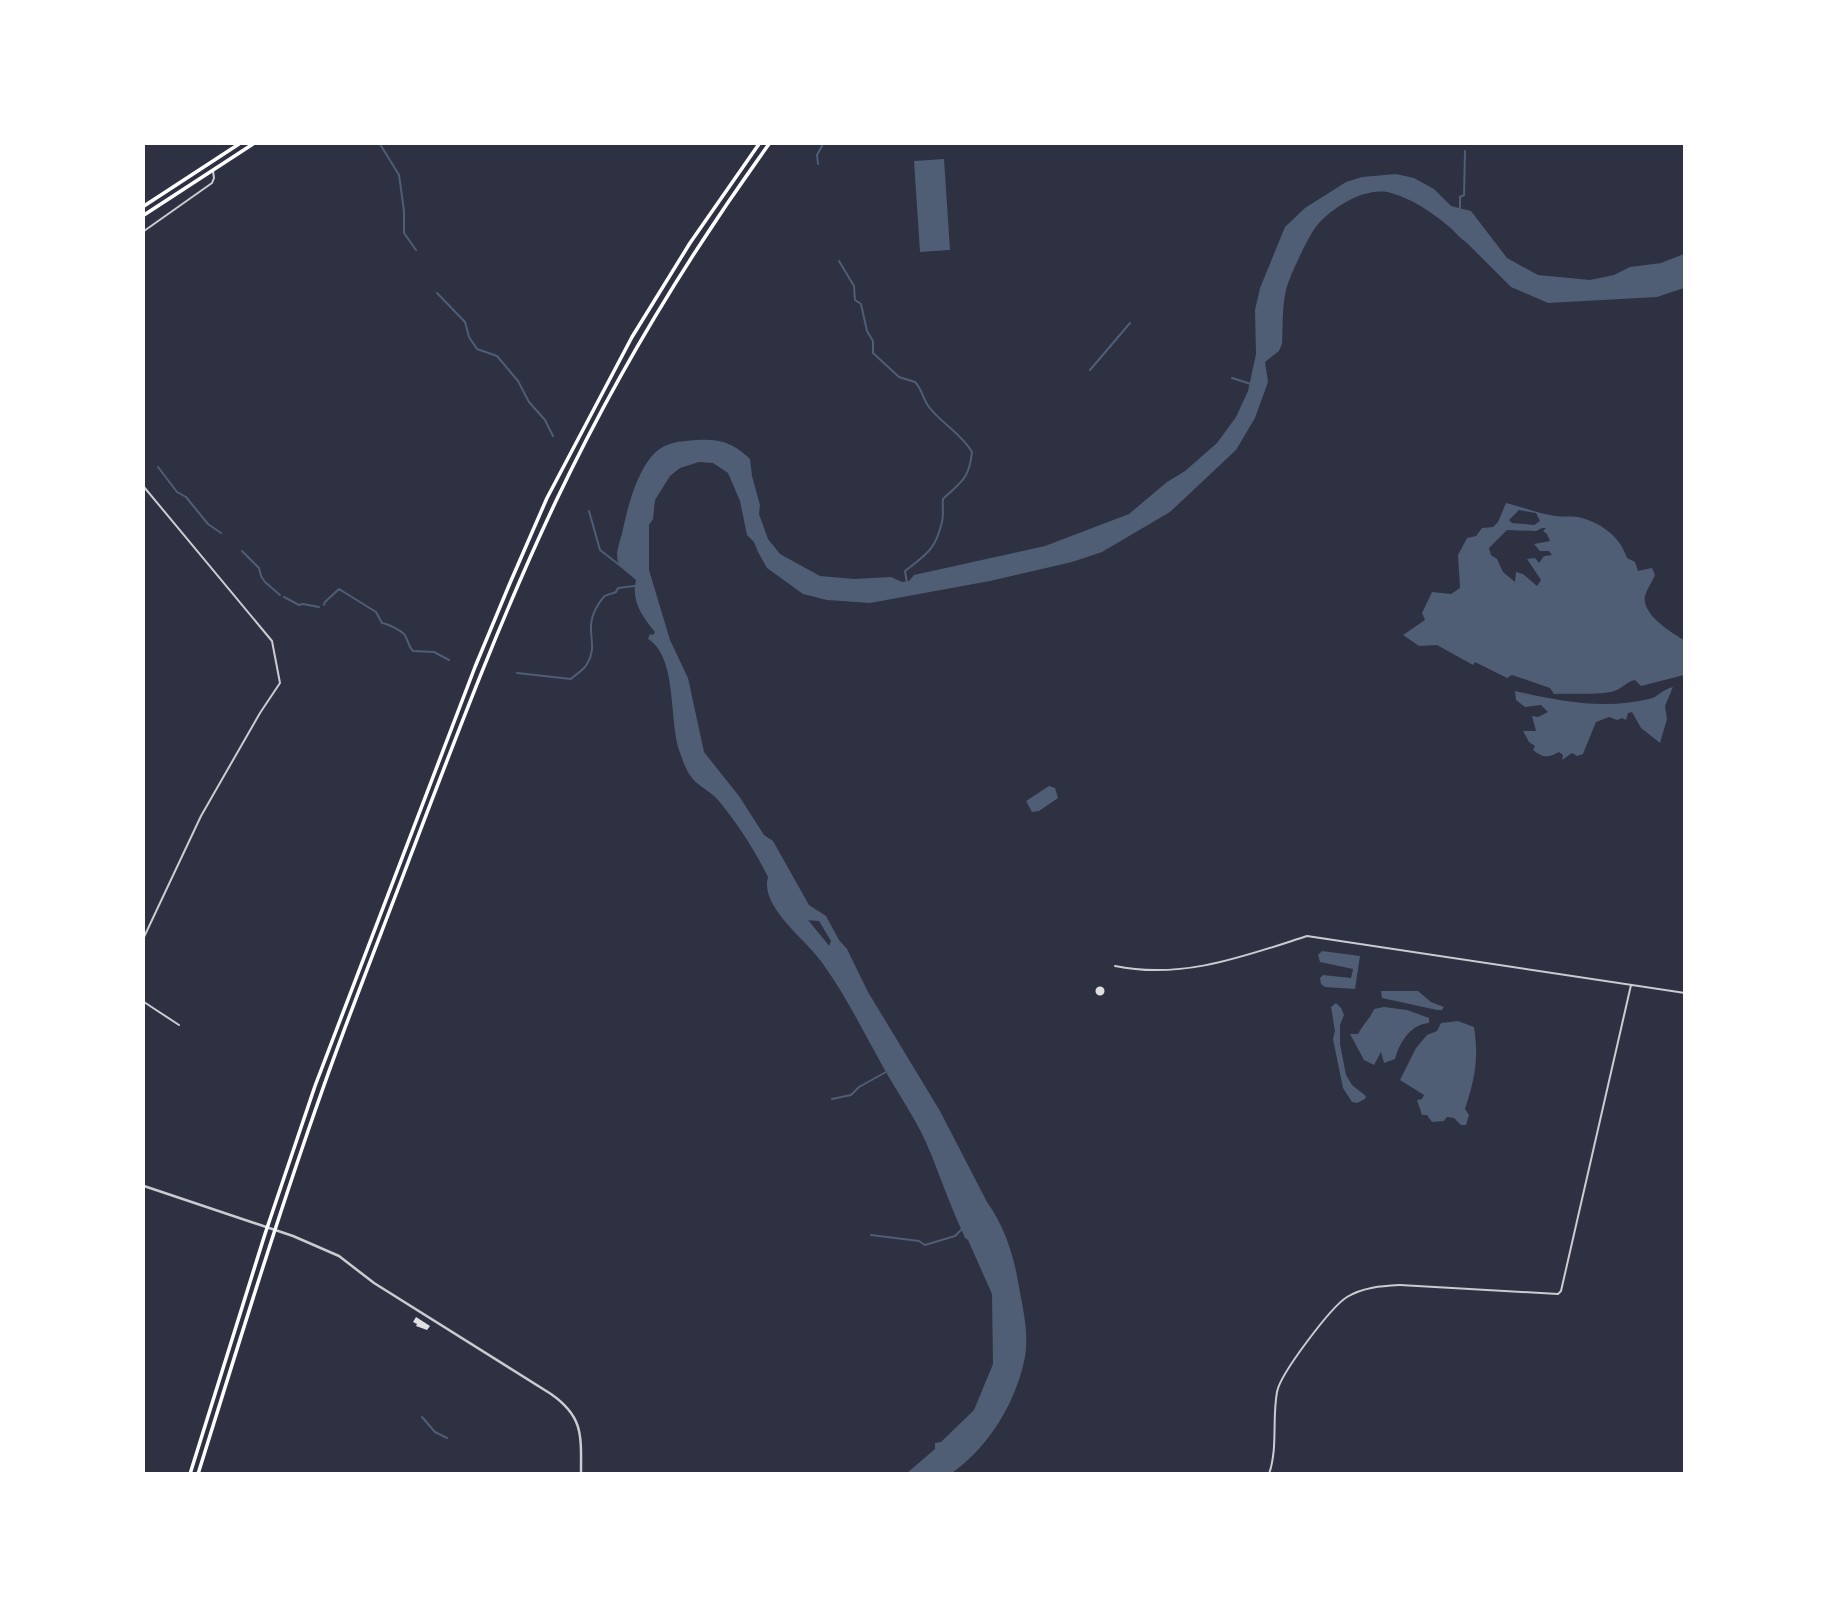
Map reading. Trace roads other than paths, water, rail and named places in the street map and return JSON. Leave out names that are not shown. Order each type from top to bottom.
[{"type":"highway","points":[[144,206],[239,144]]},
{"type":"highway","points":[[144,215],[253,144]]},
{"type":"highway","points":[[190,1474],[265,1234],[316,1086],[465,692],[510,583],[547,498],[632,337],[690,243],[759,144]]},
{"type":"highway","points":[[198,1474],[273,1235],[323,1089],[484,665],[584,444],[640,342],[697,248],[769,144]]},
{"type":"street","points":[[144,231],[212,183],[213,170]]},
{"type":"street","points":[[144,486],[272,641],[280,683],[201,816],[144,937]]},
{"type":"street","points":[[1115,966],[1145,971],[1191,969],[1307,936],[1685,993]]},
{"type":"street","points":[[1269,1474],[1279,1383],[1301,1350],[1339,1303],[1350,1295],[1377,1286],[1400,1285],[1558,1294],[1561,1291],[1631,985]]},
{"type":"street","points":[[144,1002],[178,1025]]},
{"type":"street","points":[[144,1186],[293,1236],[338,1256],[374,1283],[479,1347],[567,1406],[581,1433],[582,1474]]},
{"type":"water","points":[[944,159],[950,250],[920,252],[914,161]]},
{"type":"water","points":[[1396,174],[1414,178],[1434,189],[1451,206],[1471,211],[1507,258],[1538,275],[1590,280],[1614,275],[1630,267],[1661,263],[1684,254],[1684,288],[1657,297],[1548,303],[1511,287],[1466,242],[1420,206],[1391,193],[1372,192],[1352,199],[1334,210],[1319,223],[1305,245],[1286,290],[1282,344],[1279,351],[1265,362],[1268,382],[1255,418],[1236,450],[1170,512],[1102,552],[1072,562],[990,581],[870,603],[827,600],[803,594],[767,568],[754,542],[747,535],[740,501],[728,473],[713,463],[699,462],[680,468],[670,476],[655,500],[653,519],[649,525],[649,570],[670,640],[688,678],[704,752],[739,796],[764,835],[773,841],[809,905],[826,916],[847,949],[868,992],[940,1111],[999,1221],[1014,1264],[1025,1321],[1026,1348],[1021,1374],[1008,1406],[978,1450],[952,1473],[907,1473],[935,1449],[935,1443],[941,1442],[974,1410],[993,1364],[992,1294],[960,1228],[921,1131],[847,1001],[816,955],[777,912],[767,888],[768,877],[739,828],[718,800],[694,780],[686,768],[676,736],[671,689],[664,659],[648,639],[650,634],[655,632],[636,601],[636,580],[618,562],[618,548],[631,497],[646,463],[661,448],[697,440],[726,443],[750,459],[760,505],[759,514],[768,539],[780,554],[820,576],[854,579],[891,577],[902,582],[909,581],[914,575],[1045,546],[1129,514],[1217,443],[1236,417],[1248,391],[1256,354],[1255,310],[1260,288],[1285,227],[1305,208],[1346,182],[1362,177]],"holes":[[[804,920],[819,921],[831,941],[827,952],[802,925]]]},
{"type":"water","points":[[1506,503],[1549,515],[1578,517],[1594,522],[1608,531],[1624,550],[1627,558],[1635,562],[1638,571],[1652,568],[1655,575],[1646,593],[1645,603],[1658,622],[1684,640],[1684,675],[1641,686],[1635,680],[1611,692],[1554,694],[1550,688],[1512,675],[1507,678],[1475,662],[1473,665],[1437,645],[1419,646],[1403,635],[1425,620],[1422,613],[1432,592],[1451,594],[1460,588],[1458,555],[1467,538],[1476,536],[1482,528],[1493,527]],"holes":[[[1519,510],[1536,513],[1540,521],[1534,525],[1512,523],[1509,520]],[[1546,528],[1543,531],[1550,541],[1534,544],[1540,551],[1549,551],[1552,555],[1544,556],[1539,563],[1535,558],[1527,559],[1541,580],[1537,586],[1523,574],[1516,572],[1515,582],[1503,572],[1489,548],[1507,530],[1536,531]]]},
{"type":"water","points":[[1673,687],[1665,706],[1667,719],[1660,743],[1641,728],[1632,712],[1628,713],[1626,720],[1609,717],[1596,722],[1583,754],[1577,756],[1572,753],[1562,760],[1563,755],[1559,752],[1546,756],[1533,750],[1535,746],[1529,742],[1523,731],[1536,731],[1532,716],[1538,717],[1548,712],[1541,705],[1525,707],[1516,700],[1515,691],[1565,701],[1615,704],[1652,698]]},
{"type":"water","points":[[1049,786],[1055,788],[1058,798],[1039,811],[1032,812],[1026,801]]},
{"type":"water","points":[[1322,951],[1360,956],[1355,989],[1325,987],[1321,984],[1320,978],[1323,975],[1351,978],[1353,969],[1320,962],[1318,955]]},
{"type":"water","points":[[1381,991],[1418,991],[1431,1002],[1444,1007],[1437,1010],[1382,998]]},
{"type":"water","points":[[1336,1003],[1344,1015],[1340,1025],[1340,1044],[1346,1075],[1352,1085],[1366,1096],[1357,1103],[1352,1102],[1343,1088],[1333,1039],[1335,1031],[1331,1007]]},
{"type":"water","points":[[1384,1007],[1407,1010],[1429,1018],[1429,1023],[1411,1031],[1399,1047],[1395,1059],[1384,1063],[1381,1052],[1374,1065],[1364,1060],[1350,1034],[1358,1034],[1374,1009]]},
{"type":"water","points":[[1458,1021],[1474,1027],[1476,1049],[1475,1068],[1465,1109],[1469,1115],[1466,1125],[1447,1117],[1444,1121],[1432,1122],[1427,1115],[1422,1115],[1417,1100],[1424,1095],[1400,1080],[1416,1048],[1427,1035],[1437,1031],[1441,1023]]},
{"type":"waterway","points":[[380,144],[399,175],[404,233],[416,250]]},
{"type":"waterway","points":[[818,164],[817,155],[823,144]]},
{"type":"waterway","points":[[1460,210],[1460,197],[1464,195],[1465,151]]},
{"type":"waterway","points":[[839,261],[854,286],[855,300],[861,304],[867,331],[873,341],[873,353],[899,377],[915,382],[929,407],[972,452],[967,474],[943,499],[943,519],[933,545],[905,571],[907,583]]},
{"type":"waterway","points":[[437,293],[465,322],[469,337],[477,349],[497,356],[518,381],[553,436]]},
{"type":"waterway","points":[[1090,370],[1130,323]]},
{"type":"waterway","points":[[1232,378],[1251,384]]},
{"type":"waterway","points":[[158,467],[177,492],[186,497],[208,524],[221,533]]},
{"type":"waterway","points":[[589,511],[600,550],[622,567]]},
{"type":"waterway","points":[[242,551],[259,568],[265,582],[280,595]]},
{"type":"waterway","points":[[517,673],[571,679],[584,668],[591,656],[591,622],[600,601],[618,588],[635,586]]},
{"type":"waterway","points":[[324,605],[339,589],[376,612],[382,623],[402,632],[413,651],[434,652],[449,660]]},
{"type":"waterway","points":[[284,597],[299,605],[319,607]]},
{"type":"waterway","points":[[798,914],[834,958]]},
{"type":"waterway","points":[[832,1099],[851,1095],[859,1087],[886,1072]]},
{"type":"waterway","points":[[871,1235],[919,1241],[925,1245],[955,1236],[962,1229]]},
{"type":"waterway","points":[[422,1417],[435,1432],[447,1438]]}]
